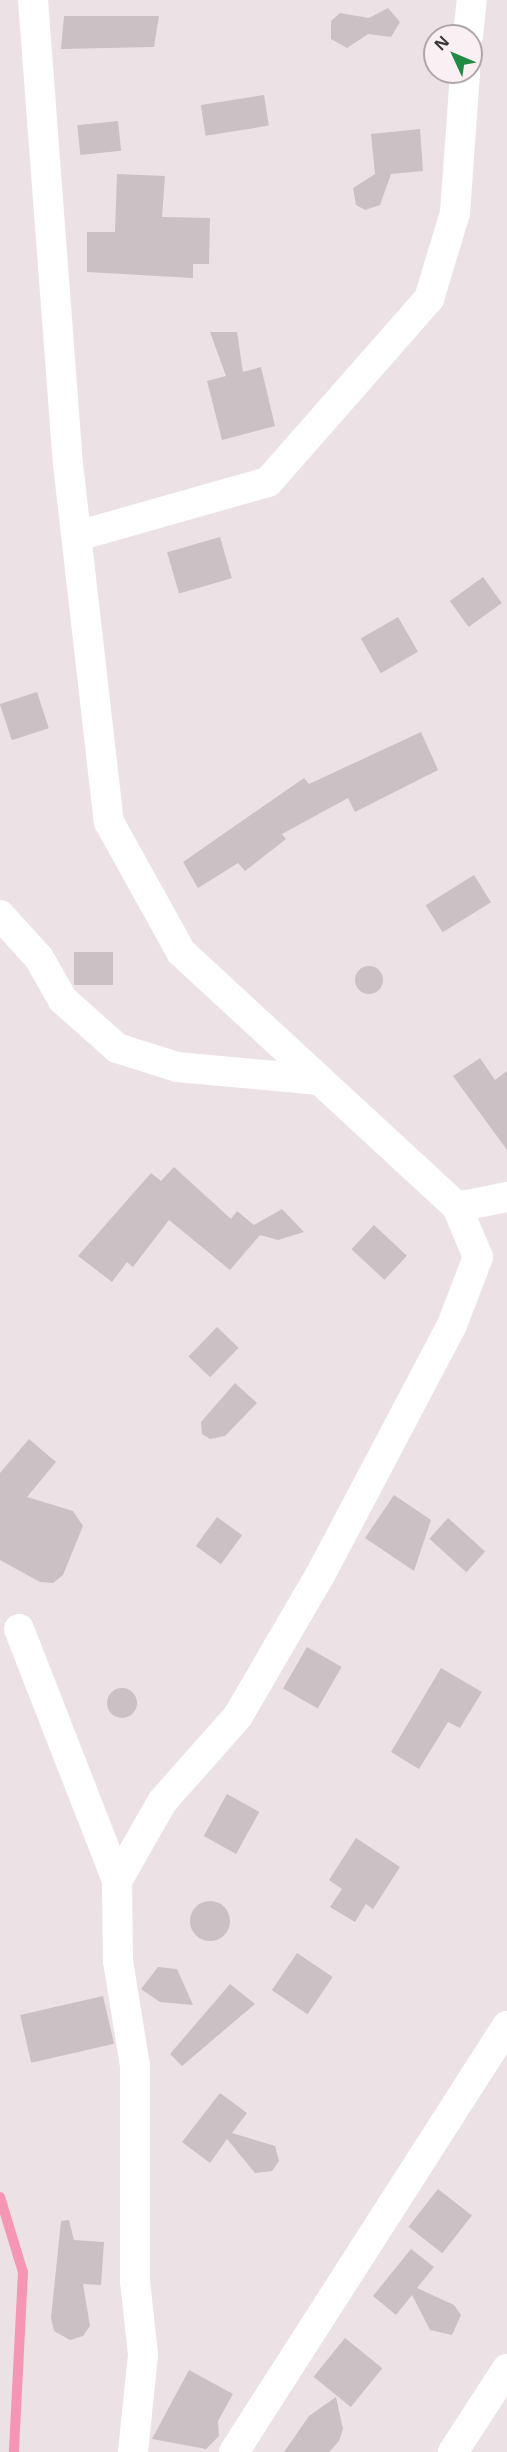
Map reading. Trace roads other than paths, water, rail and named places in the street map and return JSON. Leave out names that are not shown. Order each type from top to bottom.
[{"type":"street","points":[[33,0],[43,172],[77,537],[109,822],[181,952],[457,1207],[478,1257],[452,1325],[238,1716],[162,1802],[117,1881]]},
{"type":"street","points":[[469,24],[472,0]]},
{"type":"street","points":[[77,537],[268,482],[429,299],[455,213],[464,84]]},
{"type":"street","points":[[0,915],[39,958],[63,1000],[117,1048],[177,1067],[319,1080]]},
{"type":"street","points":[[457,1207],[507,1197]]},
{"type":"street","points":[[19,1629],[117,1881],[118,1961],[135,2066],[135,2281],[143,2355],[133,2452]]},
{"type":"street","points":[[234,2452],[507,2026]]},
{"type":"street","points":[[453,2452],[507,2369]]},
{"type":"waterway","points":[[0,2197],[23,2272],[14,2452]]}]
